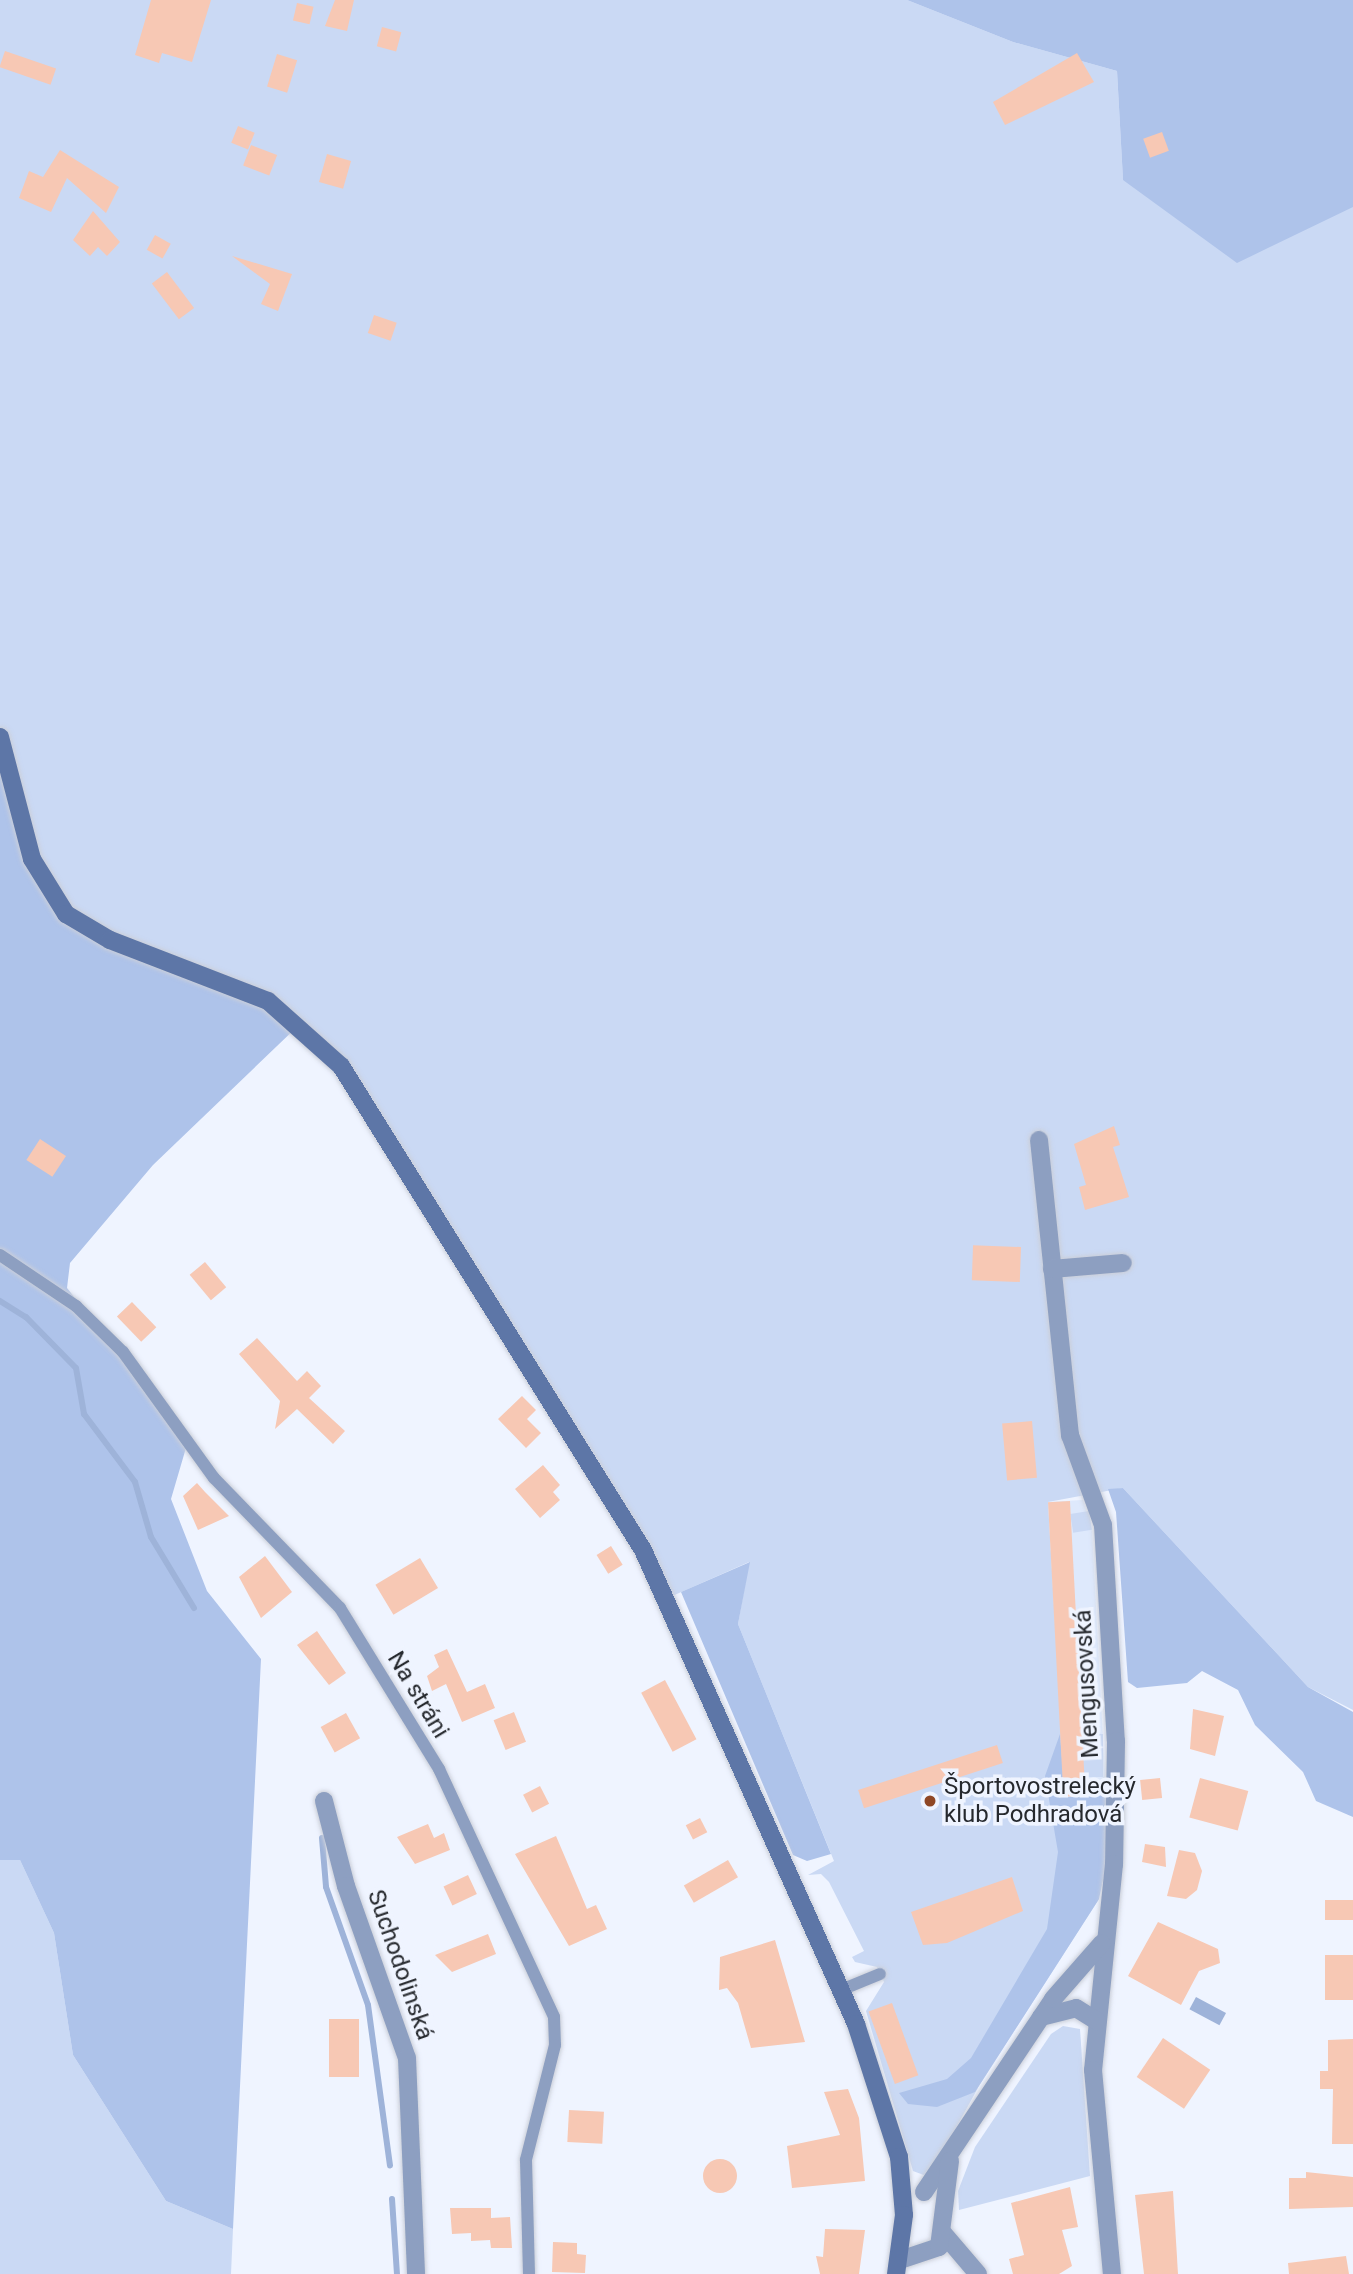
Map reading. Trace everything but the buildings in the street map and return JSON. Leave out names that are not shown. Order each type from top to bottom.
[{"type":"street","points":[[0,737],[32,859],[66,914],[110,940],[268,1001],[321,1042],[364,1098],[663,1587],[841,1990],[892,2129],[904,2194],[898,2267],[939,2247],[943,2234],[942,2203],[950,2159]]},
{"type":"street","name":"Mengusovská","points":[[1039,1140],[1070,1435],[1103,1525],[1116,1741],[1114,1864],[1102,1943],[1094,2070],[1112,2274]]},
{"type":"street","points":[[1052,1269],[1123,1263]]},
{"type":"street","name":"Suchodolinská","points":[[324,1801],[346,1886],[407,2058],[416,2274]]},
{"type":"street","points":[[924,2192],[950,2159],[1041,2017],[1102,1943]]},
{"type":"street","points":[[1041,2017],[1076,2008],[1097,2021]]},
{"type":"street","points":[[904,2194],[924,2192],[942,2203]]},
{"type":"street","points":[[943,2234],[977,2271]]},
{"type":"street","points":[[927,2255],[977,2271]]},
{"type":"lane","name":"Na stráni","points":[[0,1255],[76,1306],[123,1352],[214,1478],[340,1608],[439,1769],[554,2017],[555,2045],[526,2160],[529,2274]]},
{"type":"lane","points":[[841,1990],[880,1974]]},
{"type":"shaded area","points":[[0,0],[907,0],[1013,42],[1117,71],[1123,180],[1353,207],[1353,1710],[1308,1687],[1123,1488],[1048,1502],[1065,1796],[1099,1899],[979,2086],[929,2177],[913,2171],[866,2011],[884,1982],[877,1967],[855,1962],[852,1957],[864,1951],[829,1882],[821,1874],[808,1875],[834,1861],[738,1624],[749,1562],[670,1597],[321,1043],[110,940],[53,899],[0,737]]},
{"type":"shaded area","points":[[907,0],[1353,0],[1353,207],[1237,263],[1123,180],[1117,71],[1013,42]]},
{"type":"shaded area","points":[[0,737],[24,832],[66,914],[300,1024],[153,1165],[70,1263],[67,1288],[188,1441],[171,1499],[207,1591],[261,1659],[233,2229],[166,2201],[73,2055],[54,1933],[20,1860],[0,1860]]},
{"type":"shaded area","points":[[1123,1488],[1308,1687],[1353,1712],[1353,1817],[1316,1801],[1303,1772],[1255,1725],[1238,1690],[1202,1671],[1187,1683],[1137,1688],[1128,1682],[1116,1512],[1108,1489]]},
{"type":"shaded area","points":[[1083,1500],[1092,1531],[1106,1795],[1065,1797],[1048,1502]]},
{"type":"shaded area","points":[[1089,1511],[1092,1530],[1073,1533],[1070,1514]]},
{"type":"shaded area","points":[[750,1562],[738,1624],[831,1854],[807,1861],[793,1855],[681,1592]]},
{"type":"shaded area","points":[[1060,1734],[1065,1797],[1106,1795],[1107,1862],[1099,1899],[975,2092],[937,2107],[908,2104],[899,2093],[947,2079],[971,2058],[1047,1929],[1058,1852],[1045,1776]]},
{"type":"shaded area","points":[[1082,1734],[1103,1734],[1103,1777],[1082,1777]]},
{"type":"shaded area","points":[[0,1860],[20,1860],[54,1933],[73,2055],[166,2201],[233,2229],[231,2274],[0,2274]]},
{"type":"shaded area","points":[[1196,1997],[1226,2013],[1219,2025],[1189,2009]]},
{"type":"shaded area","points":[[1063,2026],[1080,2029],[1090,2176],[959,2210],[958,2191],[975,2147],[1051,2034]]},
{"type":"waterway","points":[[0,1301],[26,1317],[76,1368],[84,1414],[135,1482],[151,1537],[194,1608]]},
{"type":"waterway","points":[[322,1838],[326,1887],[368,2005],[390,2166]]},
{"type":"waterway","points":[[392,2199],[397,2274]]},
{"type":"place","name":"Športovostrelecký klub Podhradová","points":[[930,1801]]}]
